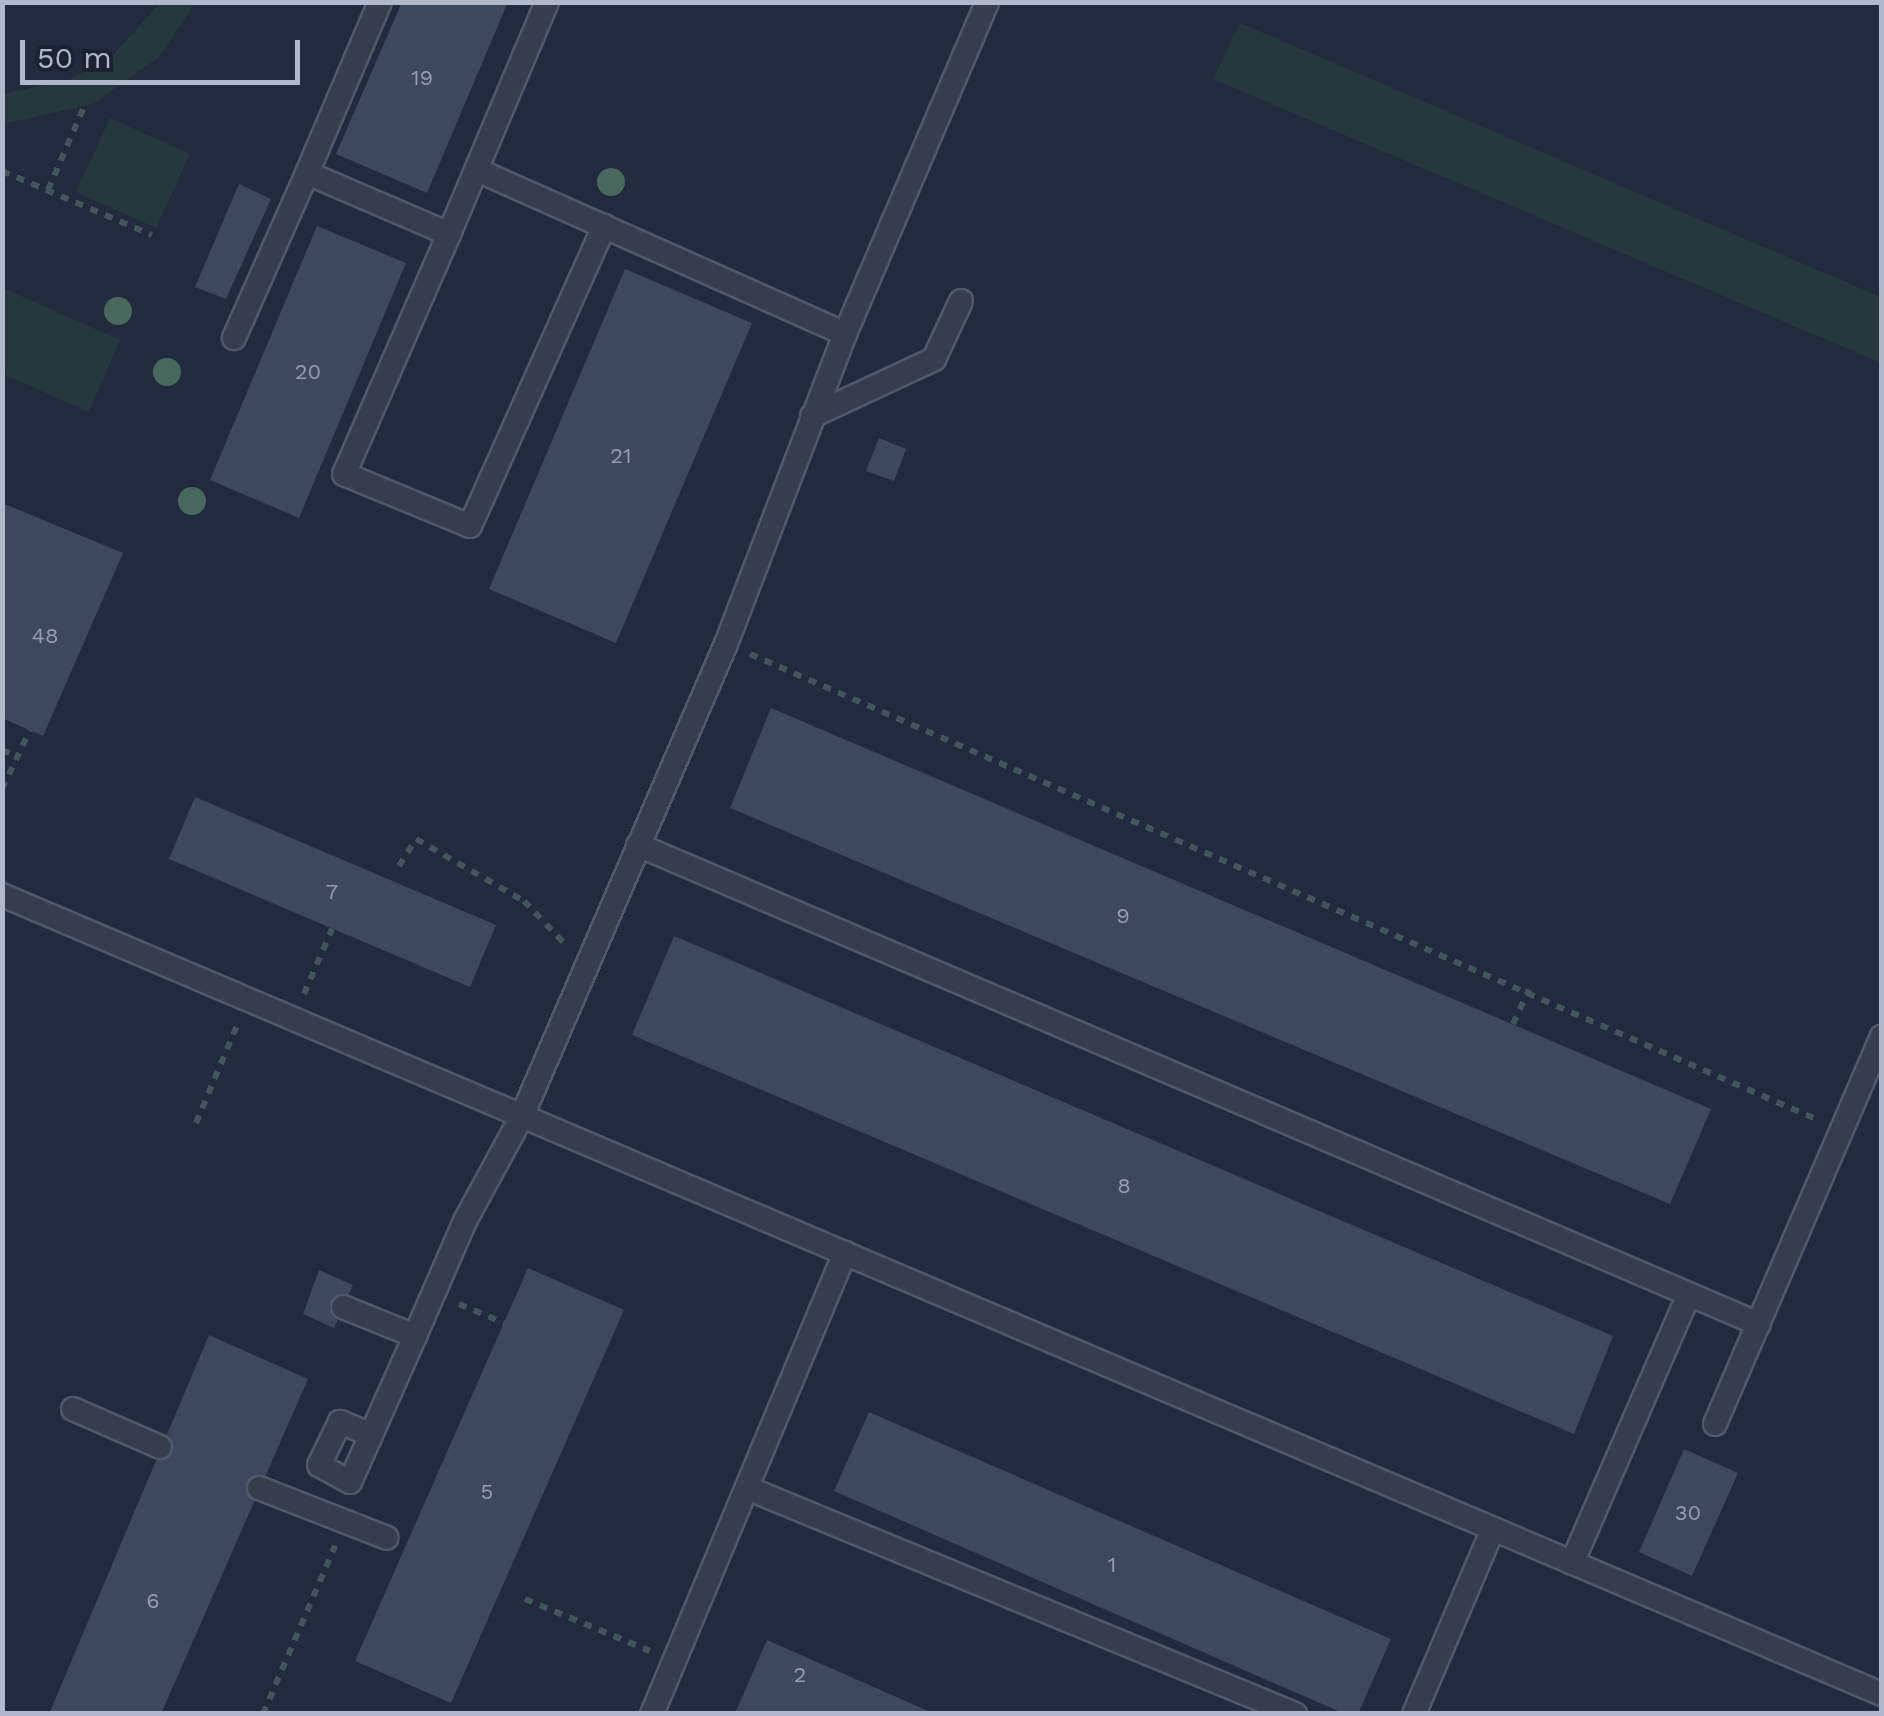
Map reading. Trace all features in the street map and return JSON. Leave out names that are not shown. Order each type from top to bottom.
[{"type":"lane","points":[[234,338],[380,2]]},
{"type":"lane","points":[[547,2],[344,474],[470,526],[604,226]]},
{"type":"lane","points":[[370,1435],[434,1293],[522,1116],[726,644],[845,334],[987,2]]},
{"type":"lane","points":[[477,170],[845,334]]},
{"type":"lane","points":[[307,173],[449,234]]},
{"type":"lane","points":[[812,416],[934,359],[960,301]]},
{"type":"lane","points":[[638,845],[1760,1324]]},
{"type":"lane","points":[[2,894],[1882,1694]]},
{"type":"lane","points":[[1715,1424],[1882,1036]]},
{"type":"lane","points":[[652,1714],[845,1253]]},
{"type":"lane","points":[[1572,1563],[1689,1294]]},
{"type":"lane","points":[[343,1307],[414,1336]]},
{"type":"lane","points":[[73,1409],[160,1447]]},
{"type":"lane","points":[[259,1488],[387,1538]]},
{"type":"lane","points":[[747,1488],[1295,1714]]},
{"type":"lane","points":[[1414,1714],[1492,1529]]},
{"type":"path","points":[[48,190],[84,107]]},
{"type":"path","points":[[2,171],[152,235]]},
{"type":"path","points":[[726,644],[1530,990],[1842,1131]]},
{"type":"path","points":[[2,790],[30,730]]},
{"type":"path","points":[[2,750],[17,756]]},
{"type":"path","points":[[400,866],[416,839],[524,901],[586,966]]},
{"type":"path","points":[[294,1018],[332,929]]},
{"type":"path","points":[[1513,1024],[1530,990]]},
{"type":"path","points":[[196,1123],[248,999]]},
{"type":"path","points":[[434,1293],[504,1324]]},
{"type":"path","points":[[264,1714],[345,1522]]},
{"type":"path","points":[[525,1599],[674,1662]]},
{"type":"shaded area","points":[[160,3],[195,3],[159,57],[93,104],[3,124],[3,94],[71,79],[113,55]]},
{"type":"shaded area","points":[[1240,23],[1881,297],[1881,363],[1213,79]]},
{"type":"shaded area","points":[[110,118],[190,154],[156,228],[76,192]]},
{"type":"shaded area","points":[[3,288],[120,340],[89,412],[3,374]]},
{"type":"building","points":[[402,2],[508,2],[427,193],[336,154]]},
{"type":"building","points":[[239,184],[271,199],[226,299],[195,287]]},
{"type":"building","points":[[317,226],[406,263],[299,518],[210,480]]},
{"type":"building","points":[[625,269],[752,323],[616,643],[489,589]]},
{"type":"building","points":[[879,438],[906,449],[894,481],[866,471]]},
{"type":"building","points":[[2,503],[123,553],[43,736],[2,718]]},
{"type":"building","points":[[771,708],[1711,1109],[1670,1204],[730,808]]},
{"type":"building","points":[[195,797],[496,925],[470,987],[169,859]]},
{"type":"building","points":[[674,936],[1613,1336],[1574,1434],[632,1035]]},
{"type":"building","points":[[528,1268],[624,1310],[451,1703],[355,1661]]},
{"type":"building","points":[[319,1270],[353,1285],[334,1328],[303,1314]]},
{"type":"building","points":[[209,1335],[308,1379],[161,1714],[49,1714]]},
{"type":"building","points":[[869,1412],[1391,1639],[1358,1714],[1345,1714],[834,1491]]},
{"type":"building","points":[[1684,1449],[1738,1473],[1692,1576],[1639,1552]]},
{"type":"building","points":[[767,1640],[935,1714],[736,1711]]}]
